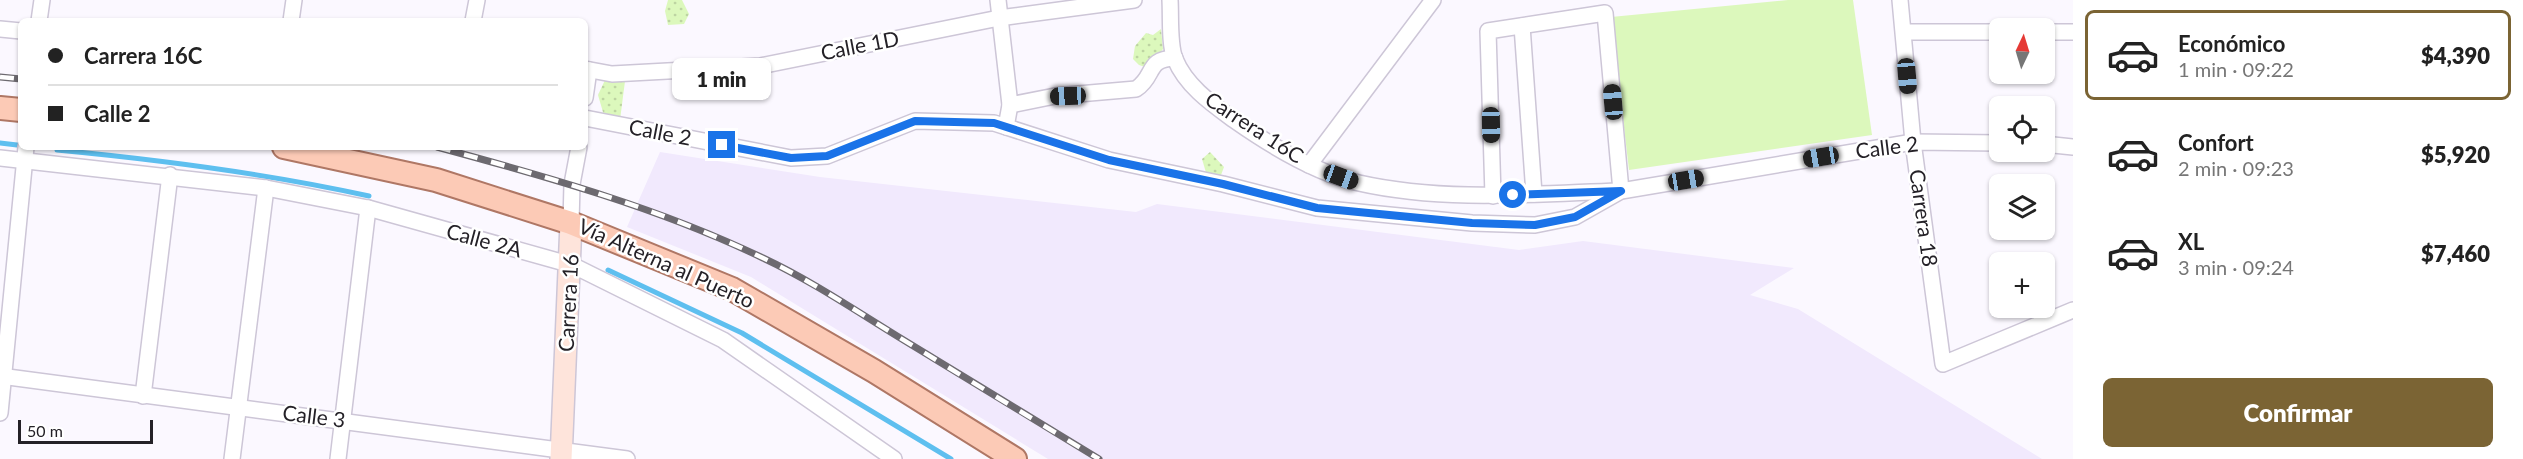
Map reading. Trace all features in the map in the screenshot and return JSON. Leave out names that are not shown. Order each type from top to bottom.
[{"type":"main road","points":[[0,108],[18,110]]},
{"type":"main road","name":"Vía Alterna al Puerto","points":[[298,150],[436,180],[572,247],[732,289],[874,371],[1015,459]]},
{"type":"street","points":[[39,18],[42,0]]},
{"type":"street","points":[[291,18],[294,0]]},
{"type":"street","points":[[474,18],[477,0]]},
{"type":"street","points":[[998,0],[1010,105],[1006,127]]},
{"type":"street","name":"Calle 1D","points":[[588,70],[612,74],[760,66],[999,18],[1134,0]]},
{"type":"street","points":[[1010,105],[1055,96],[1136,89],[1142,85],[1155,63],[1160,59],[1174,58],[1170,0]]},
{"type":"street","points":[[1309,165],[1433,0]]},
{"type":"street","name":"Carrera 18","points":[[1900,0],[1913,142],[1943,364],[2073,310]]},
{"type":"street","points":[[1493,196],[1488,31],[1605,13],[1621,191]]},
{"type":"street","points":[[1522,26],[1534,194]]},
{"type":"street","points":[[0,29],[18,31]]},
{"type":"street","points":[[1904,32],[1989,32]]},
{"type":"street","points":[[2055,32],[2073,32]]},
{"type":"street","name":"Carrera 16C","points":[[1174,58],[1200,95],[1254,134],[1309,165],[1358,183],[1393,189],[1493,196],[1621,191]]},
{"type":"street","name":"Calle 2","points":[[588,119],[791,158],[827,156],[915,121],[994,123],[1109,160],[1223,184],[1317,208],[1472,223],[1535,225],[1575,217],[1621,191],[1913,142],[1989,143]]},
{"type":"street","points":[[2055,145],[2073,147]]},
{"type":"street","name":"Carrera 16","points":[[561,454],[572,247],[572,184],[578,150]]},
{"type":"street","points":[[0,413],[26,153]]},
{"type":"street","name":"Calle 2A","points":[[0,158],[26,153],[266,188],[572,247],[723,340],[894,459]]},
{"type":"street","points":[[144,396],[170,175]]},
{"type":"street","points":[[232,459],[266,188]]},
{"type":"street","points":[[338,459],[368,208]]},
{"type":"street","name":"Calle 3","points":[[2,376],[343,421],[561,454],[627,459]]},
{"type":"shaded area","points":[[660,152],[820,177],[1136,212],[1157,204],[1519,250],[1583,241],[1794,268],[1750,295],[1798,309],[2042,459],[1048,459],[751,277],[627,227]]},
{"type":"green space","points":[[668,0],[682,0],[689,14],[684,24],[668,25],[665,11]]},
{"type":"green space","points":[[1788,0],[1853,0],[1872,135],[1629,170],[1611,17]]},
{"type":"green space","points":[[1161,29],[1163,49],[1148,68],[1139,65],[1133,59],[1135,46],[1146,33],[1153,35]]},
{"type":"green space","points":[[605,80],[625,81],[620,120],[605,119],[598,95]]},
{"type":"green space","points":[[1210,152],[1224,167],[1221,175],[1207,176],[1202,159]]},
{"type":"waterway","points":[[0,143],[17,145]]},
{"type":"waterway","points":[[57,150],[213,168],[369,196]]},
{"type":"waterway","points":[[608,270],[742,333],[951,459]]},
{"type":"railway","points":[[0,77],[18,79]]},
{"type":"railway","points":[[448,150],[603,195],[684,224],[763,258],[831,295],[1099,459]]},
{"type":"route","points":[[722,145],[791,158],[827,156],[915,121],[994,123],[1109,160],[1223,184],[1317,208],[1472,223],[1535,225],[1575,217],[1621,191],[1513,195]]}]
